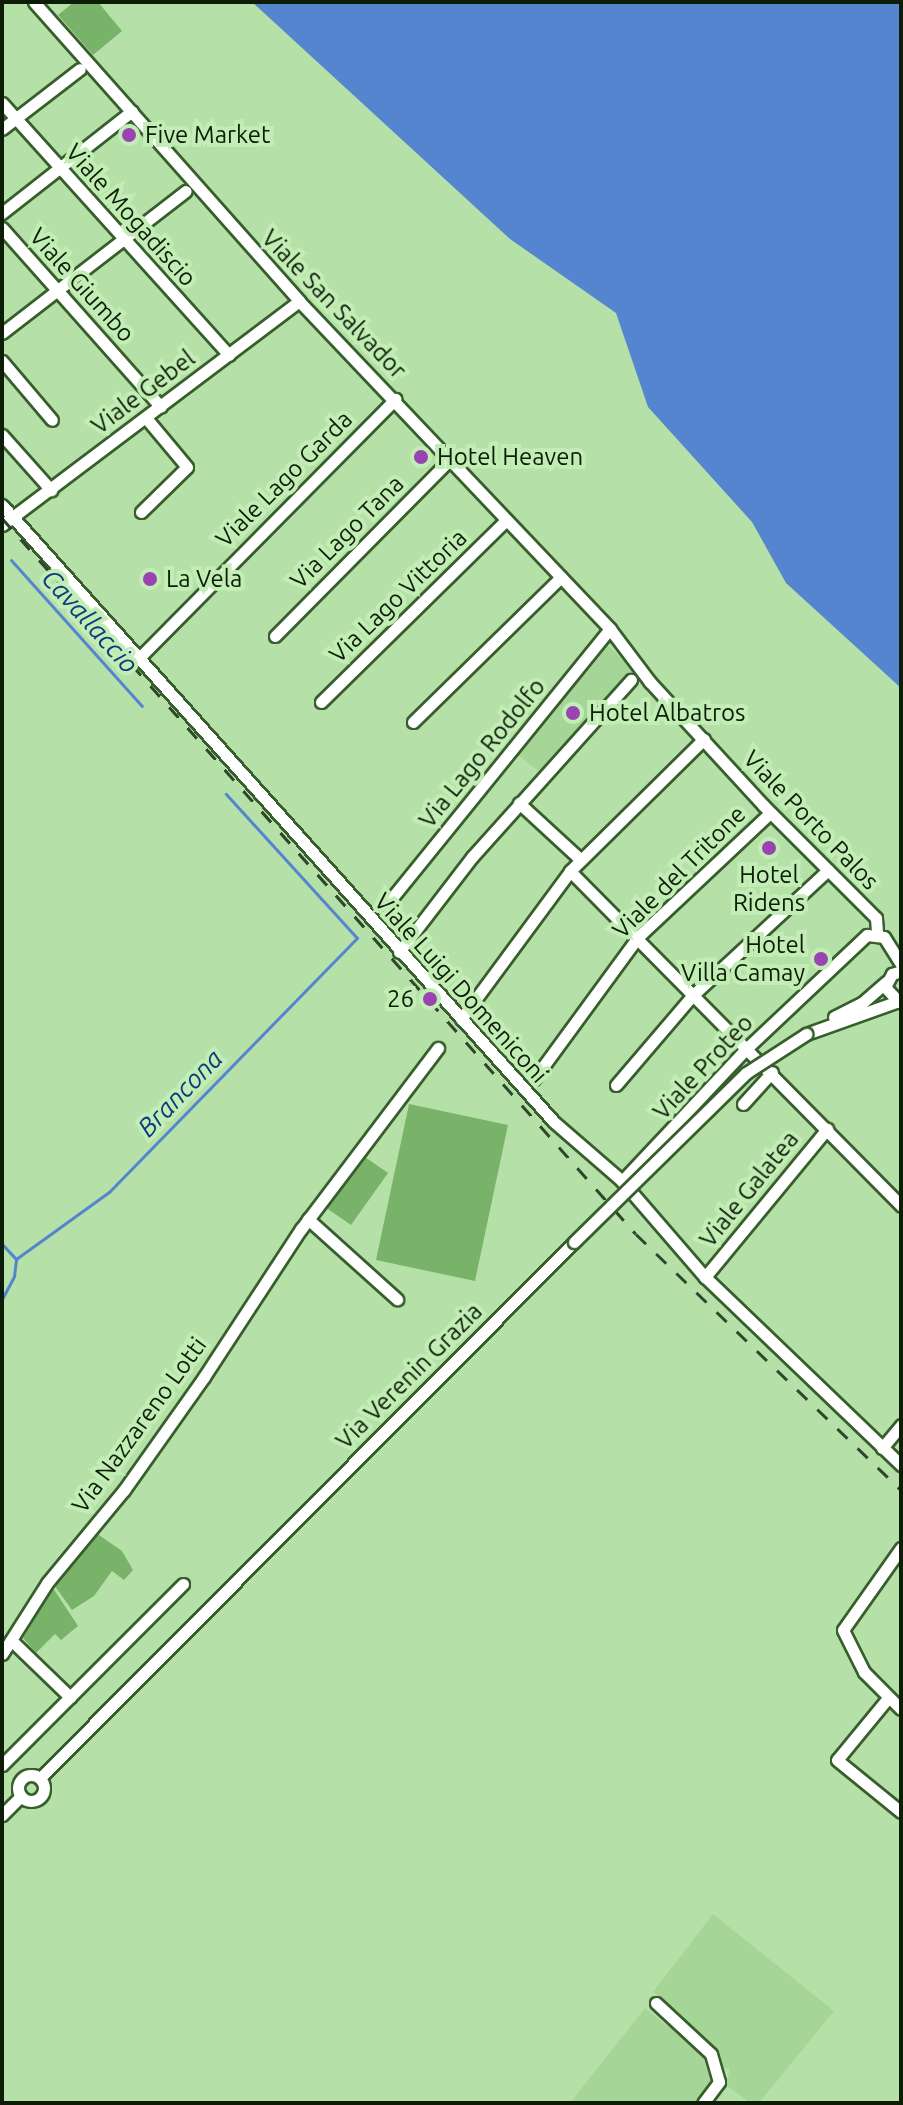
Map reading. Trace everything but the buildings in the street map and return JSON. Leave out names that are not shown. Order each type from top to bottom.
[{"type":"street","name":"Viale San Salvador","points":[[34,2],[299,301],[610,629]]},
{"type":"street","points":[[2,129],[80,69]]},
{"type":"street","name":"Viale Mogadiscio","points":[[2,103],[229,355]]},
{"type":"street","points":[[2,213],[132,111]]},
{"type":"street","points":[[2,333],[186,191]]},
{"type":"street","name":"Viale Giumbo","points":[[2,228],[161,407]]},
{"type":"street","name":"Viale Gebel","points":[[2,525],[299,301]]},
{"type":"street","points":[[2,361],[52,420]]},
{"type":"street","name":"Viale Lago Garda","points":[[138,659],[395,399]]},
{"type":"street","points":[[141,512],[187,467],[146,418]]},
{"type":"street","points":[[2,435],[51,490]]},
{"type":"street","name":"Via Lago Tana","points":[[275,636],[450,459]]},
{"type":"street","name":"Viale Luigi Domeniconi","points":[[2,505],[554,1122],[622,1181],[705,1277],[901,1465]]},
{"type":"street","name":"Via Lago Vittoria","points":[[321,702],[506,520]]},
{"type":"street","points":[[413,722],[561,577]]},
{"type":"street","name":"Viale Porto Palos","points":[[610,629],[770,813],[876,918],[877,934]]},
{"type":"street","name":"Via Lago Rodolfo","points":[[387,904],[610,629]]},
{"type":"street","points":[[399,952],[519,803],[631,680]]},
{"type":"street","points":[[461,1019],[570,871],[704,739]]},
{"type":"street","points":[[519,803],[581,860]]},
{"type":"street","name":"Viale del Tritone","points":[[534,1079],[638,937],[770,813]]},
{"type":"street","points":[[616,1085],[693,995],[828,870]]},
{"type":"street","points":[[570,871],[772,1072],[901,1206]]},
{"type":"street","points":[[877,934],[901,964]]},
{"type":"street","name":"Viale Proteo","points":[[622,1181],[747,1048],[867,935],[877,934]]},
{"type":"street","points":[[888,944],[888,996],[899,1002]]},
{"type":"street","name":"Via Verenin Grazia","points":[[825,1025],[901,971]]},
{"type":"street","name":"Via Verenin Grazia","points":[[2,1815],[20,1797],[21,1779],[40,1778],[746,1073],[825,1025],[899,1002]]},
{"type":"street","name":"Via Nazzareno Lotti","points":[[2,1654],[47,1583],[124,1490],[204,1377],[308,1219],[438,1048]]},
{"type":"street","points":[[743,1104],[772,1072]]},
{"type":"street","name":"Viale Galatea","points":[[705,1277],[827,1129]]},
{"type":"street","points":[[308,1219],[397,1299]]},
{"type":"street","points":[[882,1448],[901,1425]]},
{"type":"street","points":[[901,1548],[849,1617],[845,1637],[864,1672],[901,1709]]},
{"type":"street","points":[[2,1765],[183,1584]]},
{"type":"street","points":[[12,1641],[70,1697]]},
{"type":"street","points":[[888,1698],[837,1760],[901,1812]]},
{"type":"street","name":"Via Verenin Grazia","points":[[20,1797],[29,1802],[39,1799],[44,1789],[40,1778]]},
{"type":"street","points":[[656,2003],[711,2054],[719,2082],[703,2103]]},
{"type":"shaded area","points":[[74,2],[98,2],[122,31],[93,55],[58,15]]},
{"type":"shaded area","name":"Hotel Albatros","points":[[606,643],[633,671],[541,773],[518,755]]},
{"type":"shaded area","points":[[409,1104],[508,1125],[475,1281],[376,1260]]},
{"type":"shaded area","points":[[362,1155],[388,1173],[351,1225],[325,1207]]},
{"type":"shaded area","points":[[96,1533],[122,1551],[133,1570],[124,1580],[112,1571],[94,1596],[72,1610],[54,1585]]},
{"type":"shaded area","points":[[53,1588],[78,1626],[61,1640],[55,1634],[36,1653],[23,1638]]},
{"type":"shaded area","points":[[713,1914],[834,2011],[759,2103],[750,2103],[726,2085],[730,2068],[719,2068],[719,2055],[653,1992]]},
{"type":"shaded area","points":[[645,2008],[666,2025],[671,2022],[704,2053],[713,2080],[696,2103],[570,2103]]},
{"type":"water","points":[[252,2],[901,2],[901,688],[786,583],[752,522],[648,407],[616,313],[510,239]]},
{"type":"waterway","name":"Cavallaccio","points":[[11,560],[142,706]]},
{"type":"waterway","name":"Brancona","points":[[16,1259],[109,1192],[357,938],[226,794]]},
{"type":"waterway","name":"Brancona","points":[[2,1244],[16,1259]]},
{"type":"waterway","name":"Brancona","points":[[2,1299],[14,1276],[16,1259]]},
{"type":"railway","points":[[2,518],[636,1234],[901,1490]]},
{"type":"place","name":"Five Market","points":[[129,135]]},
{"type":"place","name":"Hotel Heaven","points":[[421,457]]},
{"type":"place","name":"La Vela","points":[[150,579]]},
{"type":"place","name":"Hotel Albatros","points":[[573,713]]},
{"type":"place","name":"Hotel Ridens","points":[[769,848]]},
{"type":"place","name":"Hotel Villa Camay","points":[[821,959]]},
{"type":"place","name":"26","points":[[430,999]]}]
